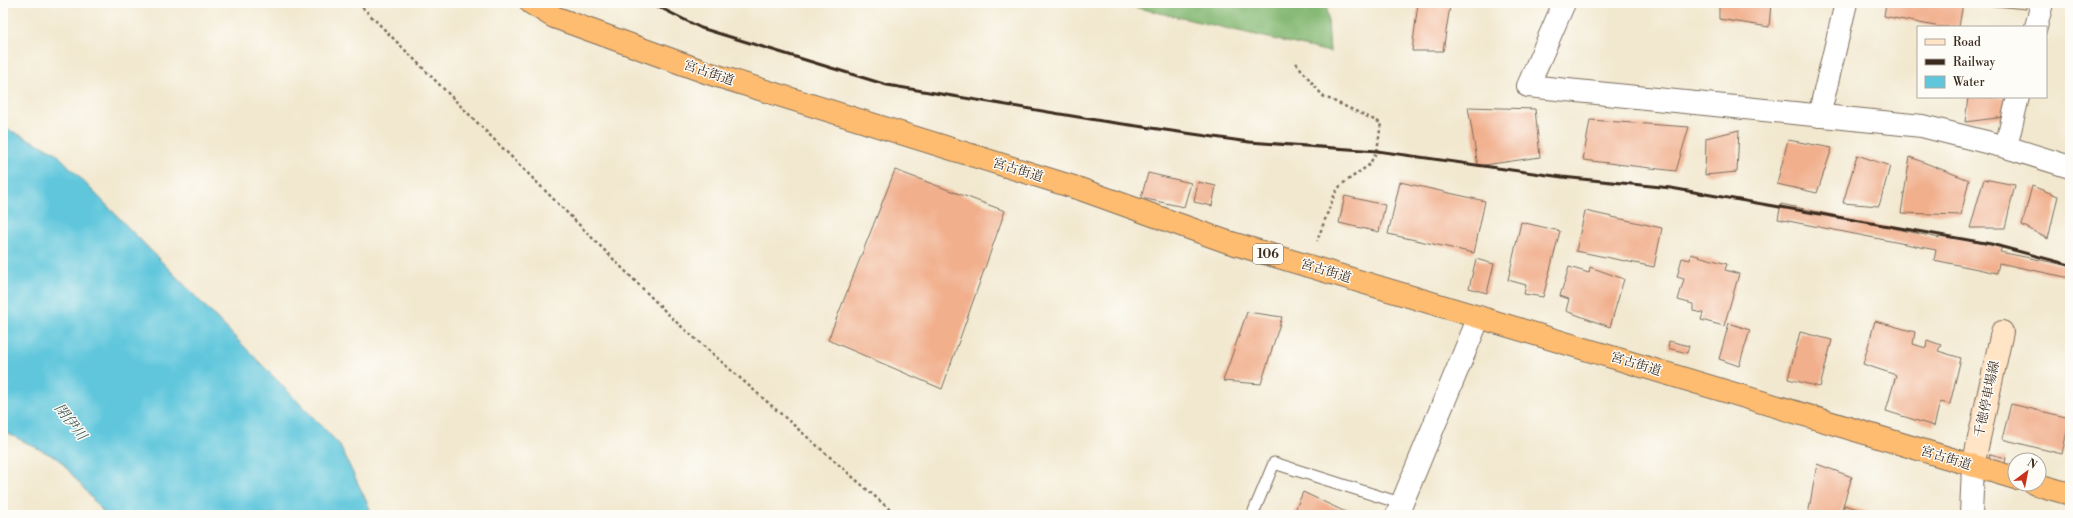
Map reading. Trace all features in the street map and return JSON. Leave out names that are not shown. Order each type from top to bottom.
[{"type":"highway","name":"宮古街道","points":[[531,3],[554,17],[708,73],[1080,189],[1225,241],[2007,476]]},
{"type":"highway","points":[[2047,487],[2070,494]]},
{"type":"main road","name":"千徳停車場線","points":[[1973,466],[2002,332]]},
{"type":"street","points":[[1564,3],[1528,86],[1922,126],[2006,147],[2070,167]]},
{"type":"street","points":[[1819,116],[1846,3]]},
{"type":"street","points":[[2036,26],[2042,3]]},
{"type":"street","points":[[2006,147],[2018,98]]},
{"type":"street","points":[[1400,509],[1479,317]]},
{"type":"street","points":[[1971,515],[1973,466]]},
{"type":"lane","points":[[1254,511],[1274,463],[1400,509]]},
{"type":"path","points":[[358,3],[674,320],[896,515]]},
{"type":"path","points":[[1296,63],[1323,96],[1381,124],[1377,151],[1369,165],[1341,185],[1335,193],[1308,266]]},
{"type":"green space","points":[[1116,3],[1327,3],[1330,52]]},
{"type":"water","name":"閉伊川","points":[[3,127],[55,152],[339,444],[373,515],[106,515],[59,459],[3,431]]},
{"type":"building","points":[[1418,3],[1450,6],[1443,51],[1412,51]]},
{"type":"building","points":[[1719,3],[1771,3],[1769,27],[1719,19]]},
{"type":"building","points":[[1886,3],[1963,3],[1959,26],[1935,26],[1884,16]]},
{"type":"building","points":[[1986,3],[2026,3],[2026,9],[1985,5]]},
{"type":"building","points":[[1968,98],[2009,98],[2005,117],[1965,122]]},
{"type":"building","points":[[1468,107],[1535,109],[1540,157],[1478,166]]},
{"type":"building","points":[[1590,120],[1689,127],[1676,171],[1583,160]]},
{"type":"building","points":[[1739,130],[1737,172],[1705,175],[1706,138]]},
{"type":"building","points":[[1788,140],[1832,148],[1817,193],[1777,184]]},
{"type":"building","points":[[1857,155],[1890,166],[1879,206],[1843,203]]},
{"type":"building","points":[[1910,157],[1969,180],[1961,215],[1901,213]]},
{"type":"building","points":[[895,170],[1005,211],[942,389],[828,340]]},
{"type":"building","points":[[1148,173],[1191,183],[1184,207],[1141,198]]},
{"type":"building","points":[[1984,179],[2015,185],[2005,228],[1970,228]]},
{"type":"building","points":[[1198,182],[1216,186],[1212,206],[1194,202]]},
{"type":"building","points":[[1400,182],[1485,201],[1474,253],[1388,234]]},
{"type":"building","points":[[2032,186],[2058,196],[2048,239],[2022,225]]},
{"type":"building","points":[[1345,196],[1385,205],[1379,232],[1339,223]]},
{"type":"building","points":[[1781,204],[1939,238],[1939,235],[2002,247],[2000,252],[2070,266],[2070,278],[1999,263],[1997,273],[1934,260],[1936,250],[1778,219]]},
{"type":"building","points":[[1585,211],[1662,228],[1654,267],[1576,251]]},
{"type":"building","points":[[1521,222],[1560,231],[1543,297],[1524,294],[1526,285],[1508,280]]},
{"type":"building","points":[[1691,254],[1727,264],[1725,270],[1739,274],[1724,326],[1701,320],[1703,313],[1693,311],[1693,304],[1678,300],[1684,279],[1677,277],[1682,258],[1690,260]]},
{"type":"building","points":[[1476,259],[1494,264],[1487,293],[1469,288]]},
{"type":"building","points":[[1569,267],[1589,273],[1590,267],[1624,279],[1610,327],[1566,311],[1569,299],[1560,296]]},
{"type":"building","points":[[1247,312],[1282,317],[1261,384],[1223,381]]},
{"type":"building","points":[[1875,321],[1915,332],[1913,344],[1926,348],[1927,340],[1941,345],[1938,351],[1961,358],[1950,404],[1940,402],[1934,426],[1886,411],[1896,375],[1863,364]]},
{"type":"building","points":[[1729,323],[1750,330],[1739,366],[1719,359]]},
{"type":"building","points":[[1800,332],[1832,340],[1820,387],[1788,379]]},
{"type":"building","points":[[1669,341],[1689,346],[1687,353],[1668,348]]},
{"type":"building","points":[[2011,404],[2070,418],[2062,454],[2002,439]]},
{"type":"building","points":[[1990,454],[2006,458],[2004,467],[1988,462]]},
{"type":"building","points":[[1817,464],[1852,477],[1840,515],[1808,515]]},
{"type":"building","points":[[1303,492],[1352,515],[1293,515]]},
{"type":"building","points":[[1844,505],[1878,515],[1844,515]]},
{"type":"railway","points":[[651,3],[701,28],[887,85],[1102,121],[1249,142],[1377,151],[1562,177],[1671,188],[1991,244],[2070,265]]}]
